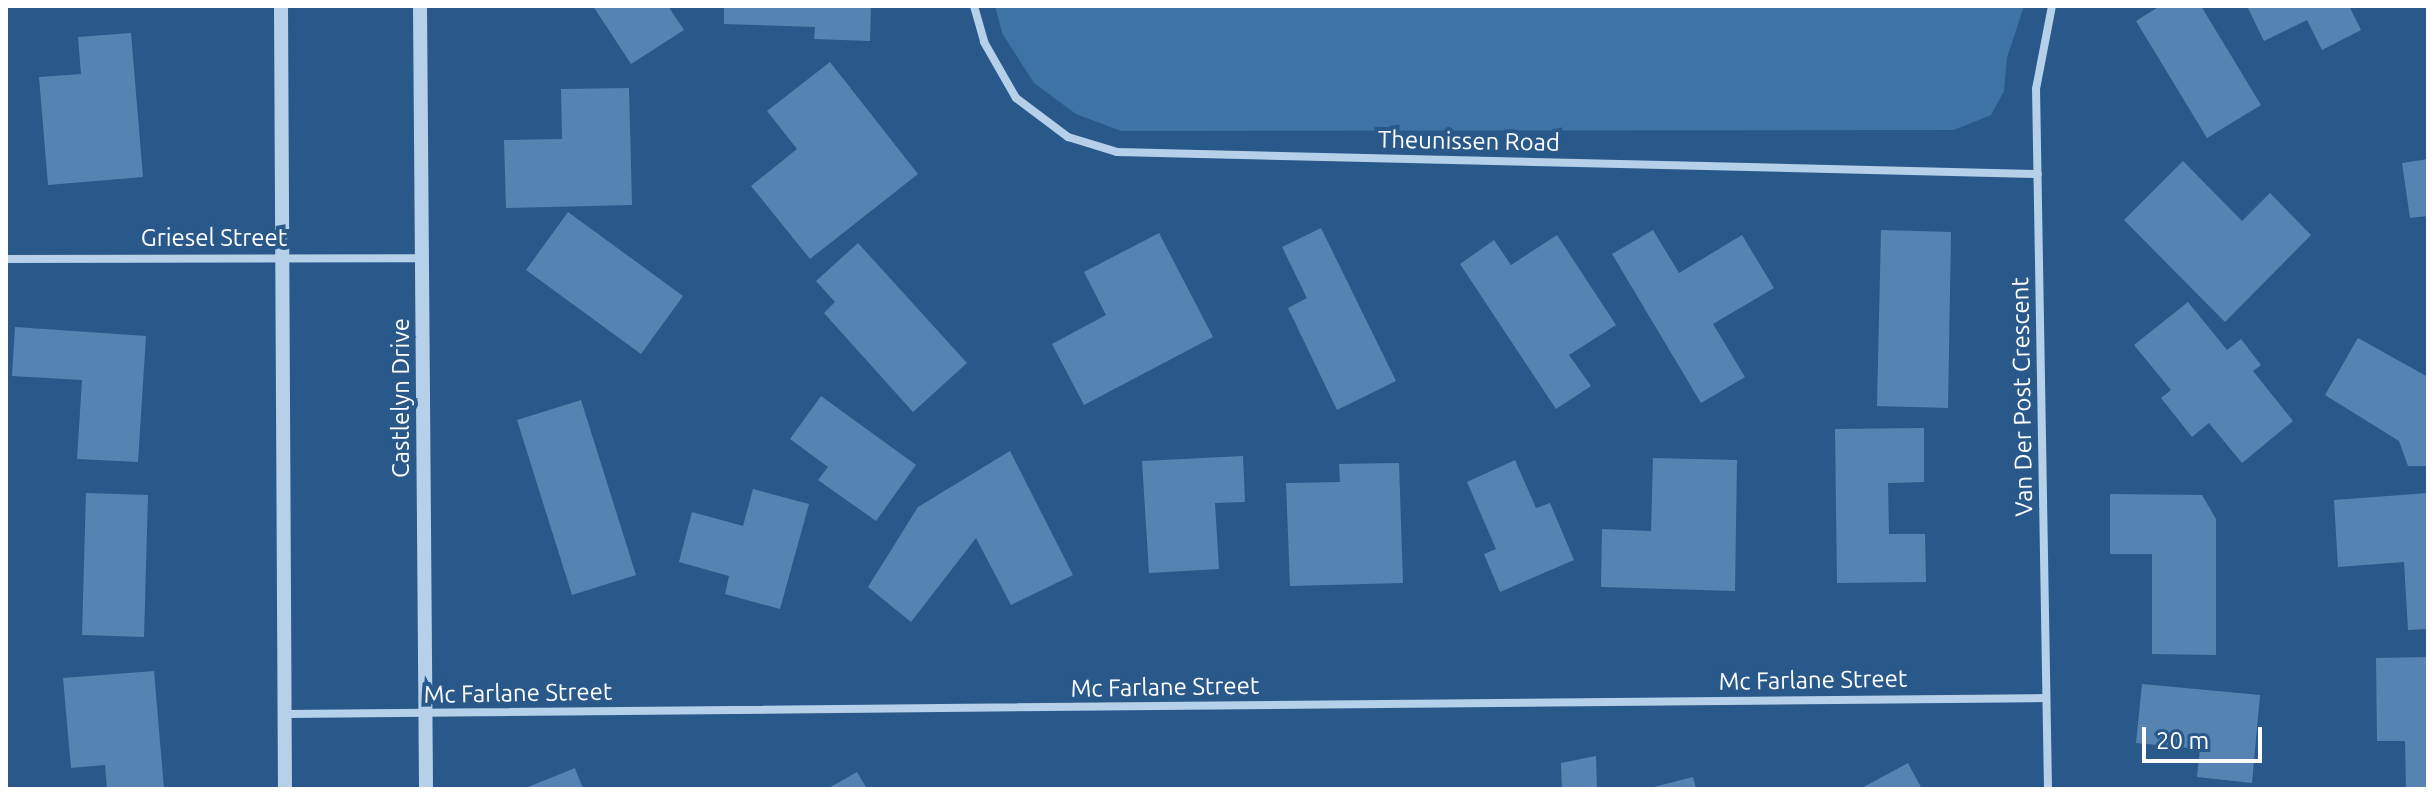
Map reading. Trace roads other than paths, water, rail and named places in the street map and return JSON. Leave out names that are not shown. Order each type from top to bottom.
[{"type":"street","points":[[281,6],[285,789]]},
{"type":"street","name":"Castlelyn Drive","points":[[420,6],[426,789]]},
{"type":"street","name":"Theunissen Road","points":[[974,6],[984,42],[1016,98],[1068,137],[1117,152],[2038,174]]},
{"type":"street","name":"Van Der Post Crescent","points":[[2048,789],[2036,89],[2052,6]]},
{"type":"street","name":"Griesel Street","points":[[6,259],[422,258]]},
{"type":"street","name":"Mc Farlane Street","points":[[285,714],[2046,698]]}]
